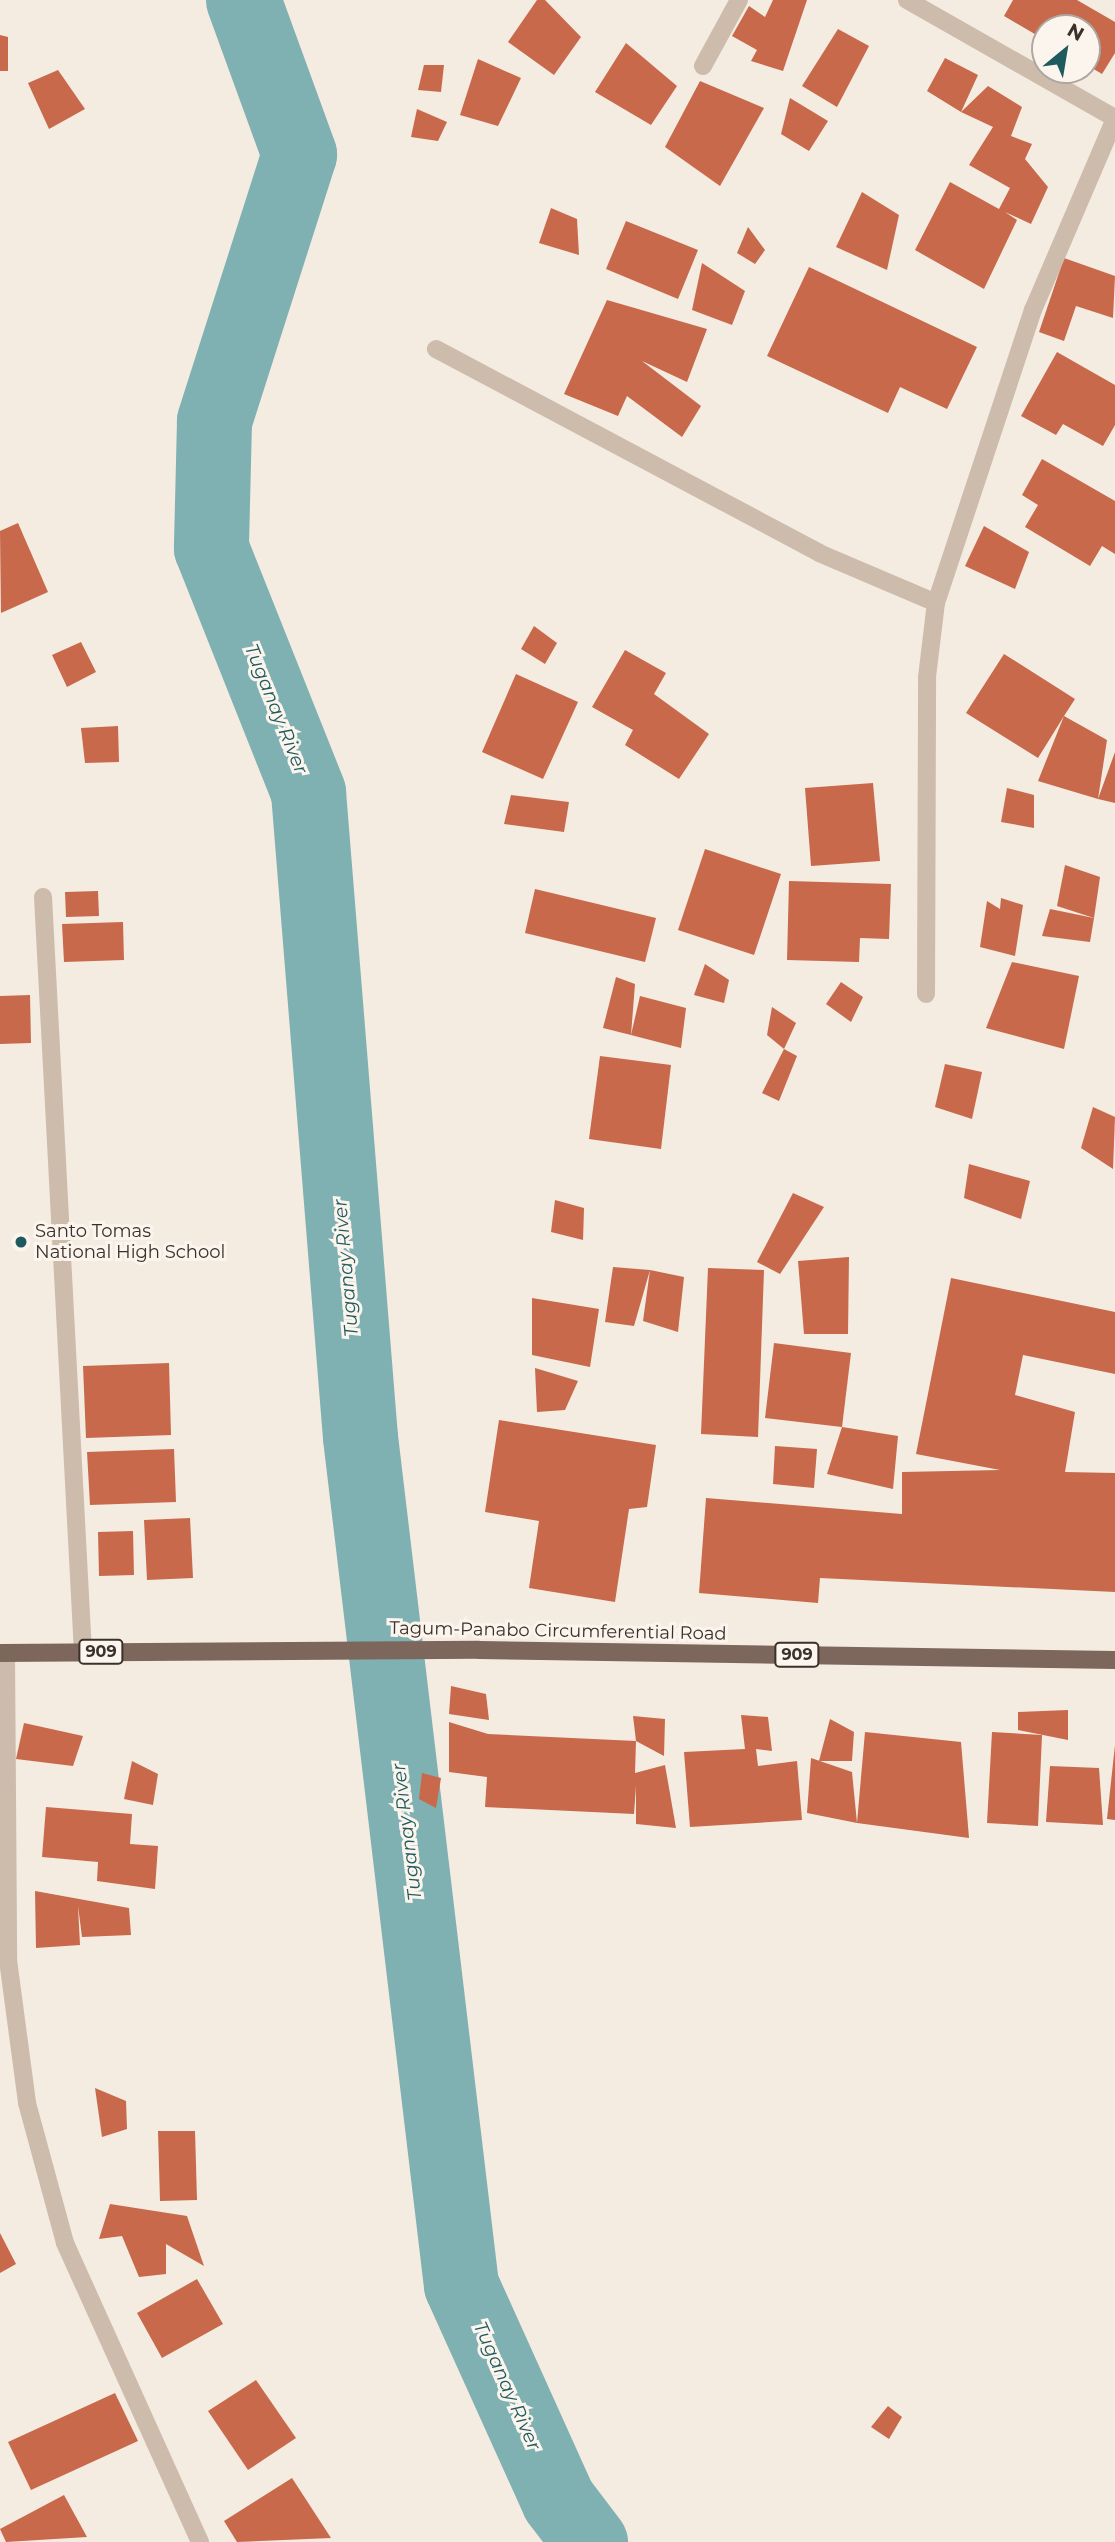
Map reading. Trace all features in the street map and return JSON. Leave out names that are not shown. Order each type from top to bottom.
[{"type":"main road","name":"Tagum-Panabo Circumferential Road","points":[[3,1653],[479,1650],[1115,1660]]},
{"type":"street","points":[[703,66],[739,0]]},
{"type":"street","points":[[907,0],[1115,119],[1033,310],[936,603],[927,677],[926,994]]},
{"type":"street","points":[[436,349],[819,553],[936,603]]},
{"type":"street","points":[[43,897],[83,1652]]},
{"type":"street","points":[[3,1653],[8,1960],[27,2103],[65,2243],[200,2542]]},
{"type":"building","points":[[537,0],[545,0],[581,37],[554,75],[508,42]]},
{"type":"building","points":[[773,0],[807,0],[783,71],[751,61],[757,50],[732,36],[749,6],[765,17]]},
{"type":"building","points":[[1013,0],[1077,0],[1115,22],[1115,53],[1101,73],[1101,14],[1031,14],[1031,32],[1004,16]]},
{"type":"building","points":[[838,29],[869,46],[837,107],[802,86]]},
{"type":"building","points":[[0,35],[8,37],[8,71],[0,71]]},
{"type":"building","points":[[626,43],[677,86],[651,125],[595,92]]},
{"type":"building","points":[[945,58],[978,75],[961,112],[927,91]]},
{"type":"building","points":[[478,59],[521,78],[498,126],[460,115]]},
{"type":"building","points":[[424,65],[444,65],[441,92],[418,90]]},
{"type":"building","points":[[58,70],[85,109],[49,129],[28,83]]},
{"type":"building","points":[[700,81],[764,108],[720,186],[665,147]]},
{"type":"building","points":[[988,86],[1022,107],[1011,136],[1032,144],[1025,159],[1048,187],[1031,224],[1005,212],[1017,220],[984,289],[915,250],[950,182],[999,209],[1010,188],[969,165],[993,127],[961,112]]},
{"type":"building","points":[[790,98],[828,121],[809,151],[781,134]]},
{"type":"building","points":[[417,109],[447,122],[438,141],[411,137]]},
{"type":"building","points":[[862,192],[899,215],[887,270],[836,247]]},
{"type":"building","points":[[551,208],[577,219],[579,255],[539,243]]},
{"type":"building","points":[[626,221],[698,250],[678,299],[606,269]]},
{"type":"building","points":[[748,227],[765,250],[755,264],[737,253]]},
{"type":"building","points":[[1064,258],[1115,276],[1113,318],[1076,306],[1064,341],[1039,332]]},
{"type":"building","points":[[702,263],[745,291],[732,325],[692,310]]},
{"type":"building","points":[[809,267],[977,347],[947,409],[900,387],[888,413],[767,356]]},
{"type":"building","points":[[607,300],[707,329],[687,382],[642,361],[701,406],[682,437],[627,396],[618,416],[564,394]]},
{"type":"building","points":[[1057,352],[1115,385],[1115,425],[1103,446],[1063,424],[1056,435],[1021,416]]},
{"type":"building","points":[[1042,459],[1115,501],[1115,554],[1102,546],[1090,566],[1025,527],[1038,505],[1022,495]]},
{"type":"building","points":[[18,523],[48,592],[1,613],[0,531]]},
{"type":"building","points":[[984,526],[1029,552],[1015,589],[965,566]]},
{"type":"building","points":[[534,626],[557,643],[545,664],[521,649]]},
{"type":"building","points":[[81,642],[96,672],[67,687],[52,655]]},
{"type":"building","points":[[625,650],[666,673],[654,694],[709,734],[679,779],[625,745],[633,730],[592,707]]},
{"type":"building","points":[[1004,654],[1075,699],[1038,758],[966,713]]},
{"type":"building","points":[[516,674],[578,702],[543,779],[482,752]]},
{"type":"building","points":[[1064,716],[1107,740],[1098,799],[1038,781]]},
{"type":"building","points":[[118,726],[119,762],[85,763],[81,728]]},
{"type":"building","points":[[1115,752],[1115,803],[1098,799]]},
{"type":"building","points":[[873,783],[880,861],[811,866],[805,788]]},
{"type":"building","points":[[1007,788],[1034,795],[1034,828],[1001,822]]},
{"type":"building","points":[[511,795],[569,802],[564,832],[504,824]]},
{"type":"building","points":[[705,849],[781,874],[754,955],[678,930]]},
{"type":"building","points":[[1065,865],[1100,877],[1094,918],[1057,906]]},
{"type":"building","points":[[789,881],[891,884],[889,939],[860,938],[859,962],[787,960]]},
{"type":"building","points":[[535,889],[656,918],[645,962],[525,933]]},
{"type":"building","points":[[98,891],[99,916],[66,917],[65,892]]},
{"type":"building","points":[[1001,898],[1023,905],[1015,956],[980,947],[987,901],[1000,909]]},
{"type":"building","points":[[1050,909],[1094,918],[1090,942],[1042,936]]},
{"type":"building","points":[[123,922],[124,960],[64,962],[62,924]]},
{"type":"building","points":[[1012,962],[1079,976],[1064,1049],[986,1028]]},
{"type":"building","points":[[705,964],[729,980],[724,1003],[694,995]]},
{"type":"building","points":[[616,977],[635,984],[631,1035],[603,1028]]},
{"type":"building","points":[[841,982],[863,997],[851,1022],[826,1004]]},
{"type":"building","points":[[30,995],[31,1043],[0,1044],[0,996]]},
{"type":"building","points":[[640,996],[686,1008],[681,1048],[631,1035]]},
{"type":"building","points":[[772,1007],[796,1023],[784,1049],[767,1035]]},
{"type":"building","points":[[784,1049],[797,1056],[779,1101],[762,1093]]},
{"type":"building","points":[[600,1056],[671,1065],[661,1149],[589,1139]]},
{"type":"building","points":[[945,1064],[982,1072],[972,1119],[935,1107]]},
{"type":"building","points":[[1093,1107],[1115,1117],[1113,1169],[1081,1148]]},
{"type":"building","points":[[969,1164],[1030,1181],[1021,1219],[964,1198]]},
{"type":"building","points":[[793,1193],[824,1207],[780,1274],[757,1262]]},
{"type":"building","points":[[555,1200],[584,1208],[583,1240],[551,1232]]},
{"type":"building","points":[[849,1257],[848,1334],[804,1334],[798,1261]]},
{"type":"building","points":[[613,1267],[650,1270],[634,1326],[605,1322]]},
{"type":"building","points":[[708,1268],[764,1270],[758,1437],[701,1434]]},
{"type":"building","points":[[650,1270],[684,1277],[678,1332],[643,1321]]},
{"type":"building","points":[[951,1278],[1115,1312],[1115,1374],[1023,1355],[1015,1395],[1075,1412],[1065,1472],[1115,1473],[1115,1592],[820,1578],[818,1603],[699,1593],[706,1498],[902,1514],[902,1472],[1000,1470],[916,1454]]},
{"type":"building","points":[[532,1298],[599,1309],[590,1367],[532,1355]]},
{"type":"building","points":[[774,1343],[851,1353],[842,1427],[765,1418]]},
{"type":"building","points":[[169,1363],[171,1435],[86,1438],[83,1366]]},
{"type":"building","points":[[535,1368],[578,1381],[565,1410],[537,1412]]},
{"type":"building","points":[[499,1420],[656,1445],[647,1507],[629,1509],[615,1602],[529,1588],[539,1521],[485,1512]]},
{"type":"building","points":[[842,1427],[898,1436],[893,1489],[827,1474]]},
{"type":"building","points":[[775,1446],[817,1449],[814,1488],[773,1484]]},
{"type":"building","points":[[174,1449],[176,1502],[90,1505],[87,1452]]},
{"type":"building","points":[[190,1518],[193,1578],[147,1580],[144,1520]]},
{"type":"building","points":[[133,1531],[134,1575],[99,1576],[98,1532]]},
{"type":"building","points":[[451,1686],[486,1694],[489,1720],[449,1714]]},
{"type":"building","points":[[1068,1710],[1068,1740],[1018,1730],[1018,1712]]},
{"type":"building","points":[[741,1715],[768,1717],[772,1751],[756,1749],[758,1766],[797,1761],[802,1820],[690,1827],[684,1752],[745,1749]]},
{"type":"building","points":[[633,1716],[665,1719],[664,1756],[636,1741]]},
{"type":"building","points":[[830,1719],[854,1732],[852,1761],[819,1761]]},
{"type":"building","points":[[449,1722],[488,1734],[636,1741],[635,1773],[665,1765],[676,1828],[636,1824],[636,1786],[634,1814],[485,1807],[487,1777],[449,1772]]},
{"type":"building","points":[[24,1723],[83,1736],[73,1766],[16,1759]]},
{"type":"building","points":[[865,1732],[961,1742],[969,1838],[857,1823]]},
{"type":"building","points":[[992,1732],[1042,1735],[1038,1826],[987,1823]]},
{"type":"building","points":[[1115,1745],[1115,1820],[1107,1819]]},
{"type":"building","points":[[811,1758],[852,1772],[857,1823],[807,1813]]},
{"type":"building","points":[[132,1761],[158,1774],[153,1805],[124,1799]]},
{"type":"building","points":[[1050,1766],[1099,1768],[1103,1825],[1046,1822]]},
{"type":"building","points":[[422,1773],[441,1778],[436,1808],[419,1799]]},
{"type":"building","points":[[46,1807],[132,1814],[130,1844],[158,1846],[155,1889],[97,1881],[98,1862],[42,1857]]},
{"type":"building","points":[[35,1891],[129,1908],[131,1935],[82,1937],[78,1906],[80,1945],[36,1948]]},
{"type":"building","points":[[95,2088],[126,2101],[127,2129],[102,2137]]},
{"type":"building","points":[[158,2131],[195,2131],[197,2200],[160,2201]]},
{"type":"building","points":[[110,2204],[187,2216],[204,2266],[166,2244],[166,2274],[139,2277],[122,2236],[99,2239]]},
{"type":"building","points":[[0,2233],[16,2264],[0,2273]]},
{"type":"building","points":[[197,2279],[223,2324],[162,2358],[137,2313]]},
{"type":"building","points":[[256,2380],[296,2438],[248,2470],[208,2411]]},
{"type":"building","points":[[115,2393],[138,2441],[31,2490],[8,2442]]},
{"type":"building","points":[[888,2406],[902,2417],[889,2439],[871,2427]]},
{"type":"building","points":[[292,2478],[331,2538],[237,2542],[224,2521]]},
{"type":"building","points":[[64,2495],[87,2537],[6,2542],[0,2529]]},
{"type":"waterway","name":"Tuganay River","points":[[243,0],[299,154],[214,421],[211,548],[308,792],[360,1437],[461,2285],[558,2500],[590,2542]]},
{"type":"place","name":"Santo Tomas National High School","points":[[21,1242]]}]
